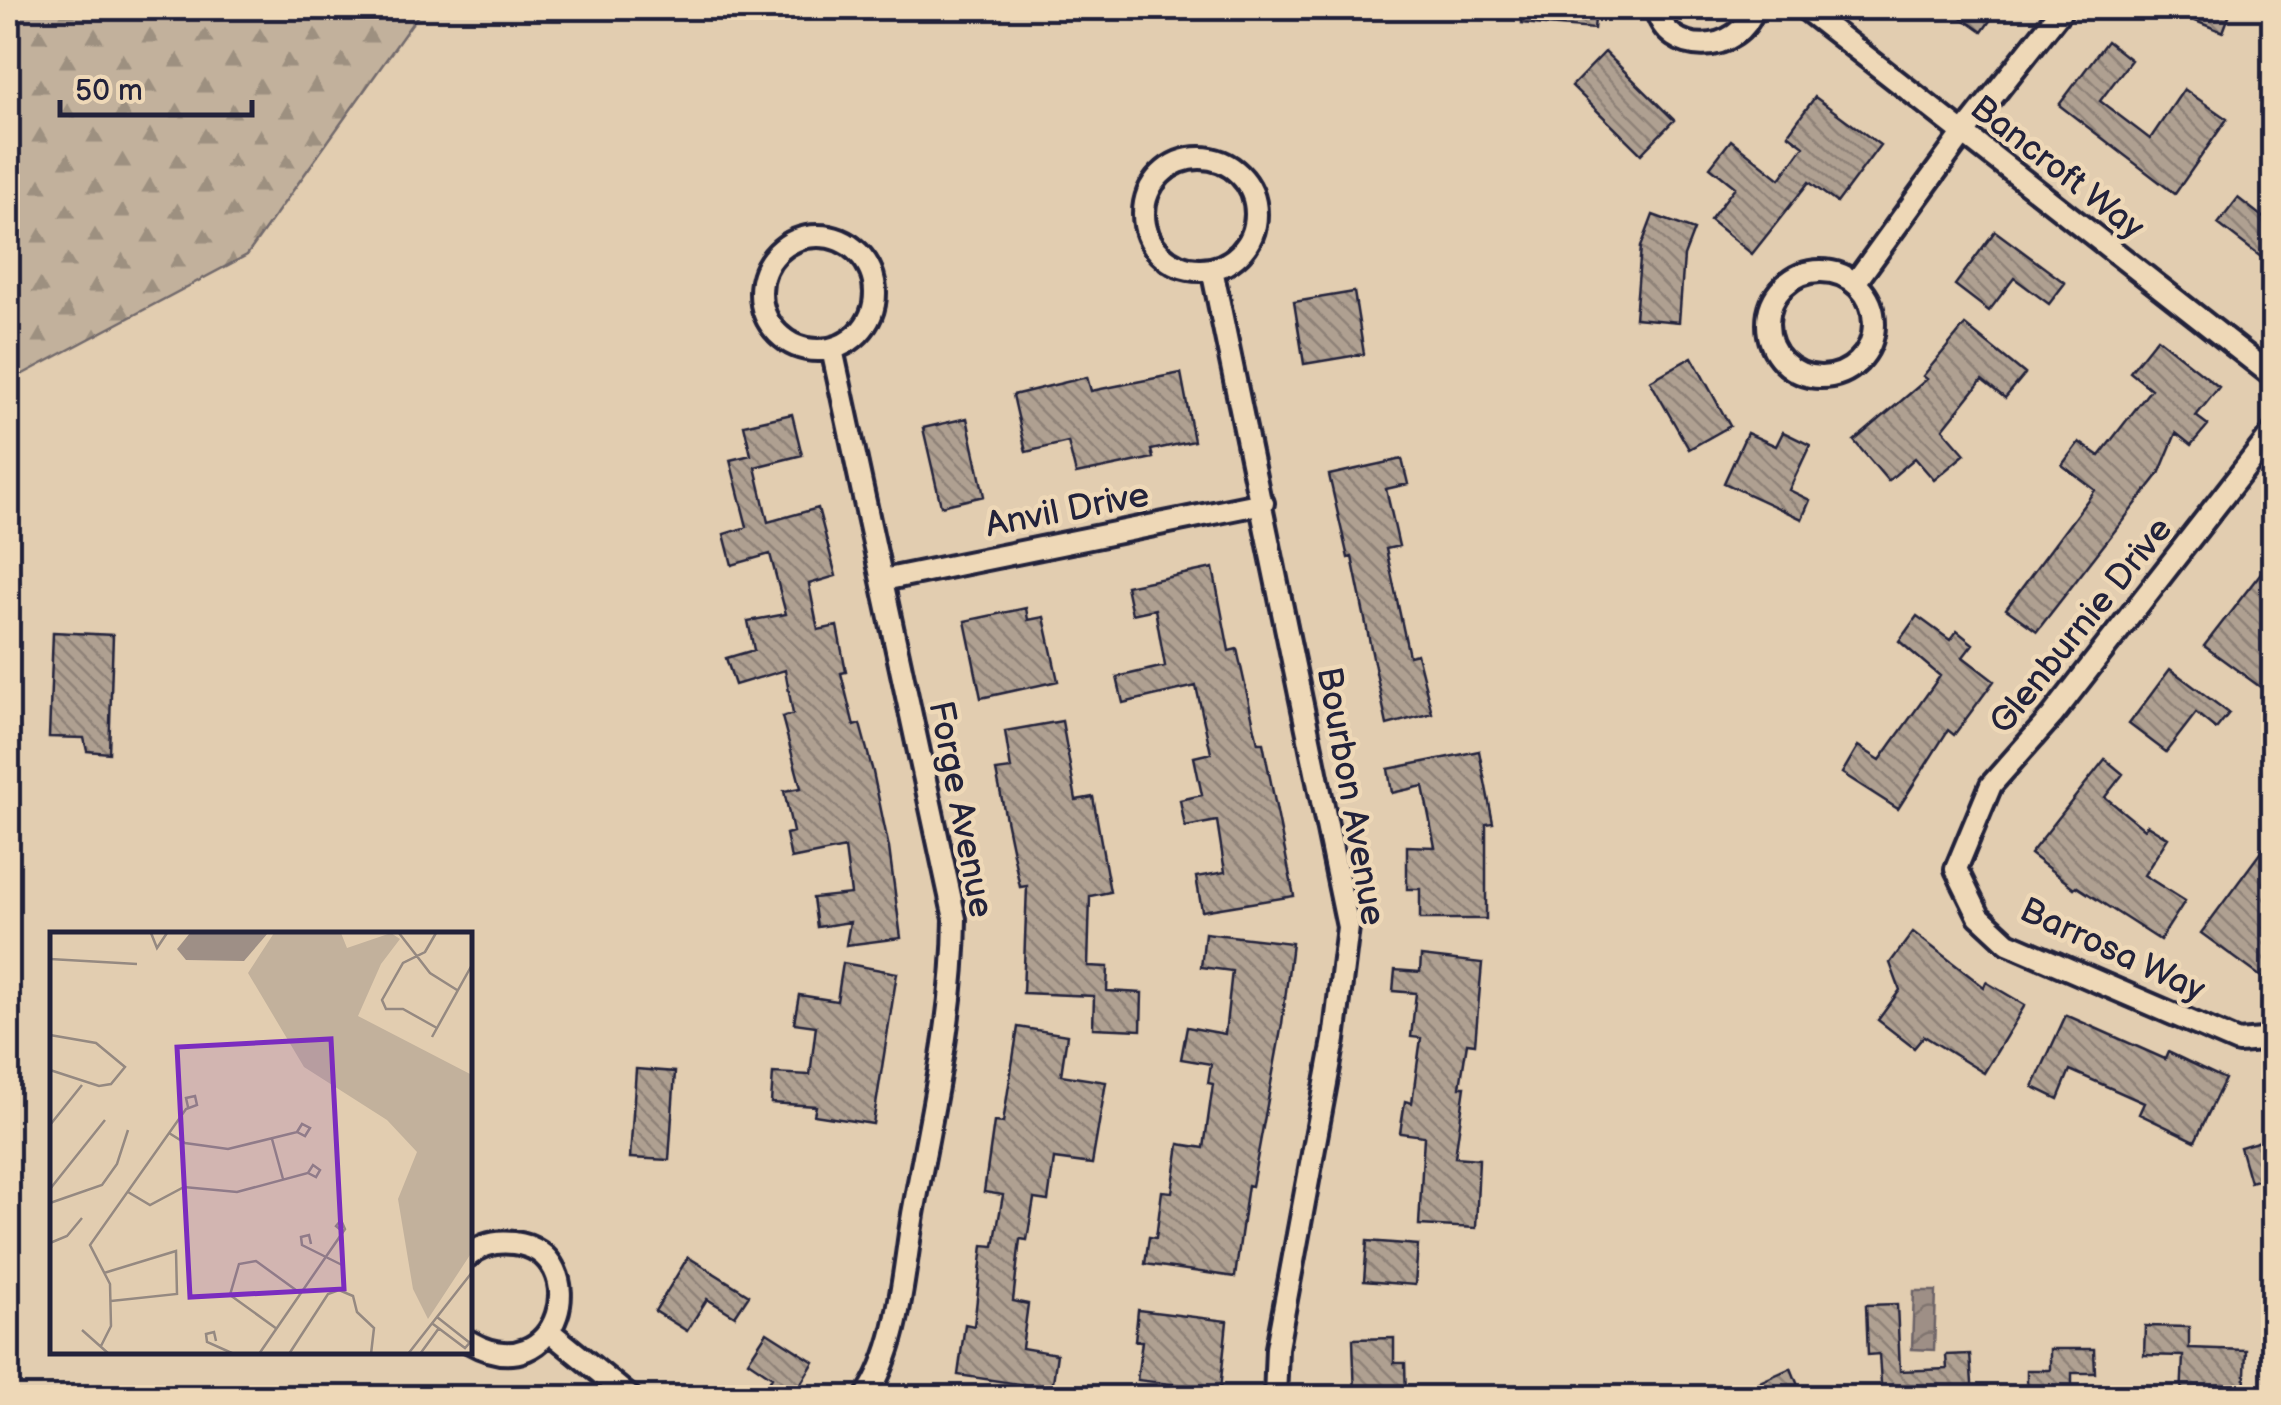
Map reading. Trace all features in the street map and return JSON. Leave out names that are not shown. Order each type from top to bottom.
[{"type":"street","points":[[1656,8],[1670,32],[1687,43],[1706,46],[1726,42],[1742,30],[1754,8]]},
{"type":"street","name":"Bancroft Way","points":[[1804,8],[2274,377]]},
{"type":"street","points":[[1855,283],[1962,134],[2062,9]]},
{"type":"street","points":[[1189,159],[1211,159],[1231,167],[1247,182],[1255,203],[1256,225],[1247,245],[1232,261],[1212,270],[1190,270],[1169,261],[1154,246],[1145,225],[1145,204],[1153,183],[1172,166],[1189,159]]},
{"type":"street","points":[[827,235],[848,243],[865,258],[874,278],[876,301],[868,322],[853,340],[832,349],[810,350],[788,342],[772,327],[762,307],[761,284],[768,262],[784,246],[804,236],[827,235]]},
{"type":"street","name":"Bourbon Avenue","points":[[1212,270],[1348,926],[1334,1040],[1277,1348],[1276,1398]]},
{"type":"street","points":[[1815,271],[1836,272],[1855,283],[1868,299],[1874,319],[1872,340],[1862,358],[1846,372],[1826,378],[1805,376],[1787,366],[1774,350],[1767,330],[1769,309],[1779,290],[1795,277],[1815,271]]},
{"type":"street","name":"Forge Avenue","points":[[832,349],[954,919],[954,988],[895,1317],[882,1373],[865,1398]]},
{"type":"street","name":"Glenburnie Drive","points":[[1956,869],[1991,785],[2052,716],[2274,432]]},
{"type":"street","name":"Anvil Drive","points":[[883,580],[1263,502]]},
{"type":"street","name":"Barrosa Way","points":[[1956,869],[1979,916],[2008,943],[2238,1042],[2274,1038]]},
{"type":"street","points":[[472,1254],[497,1242],[519,1243],[539,1253],[554,1269],[561,1290],[560,1312],[550,1332],[534,1347],[512,1354],[491,1353],[472,1343]]},
{"type":"street","points":[[550,1332],[631,1398]]},
{"type":"green space","points":[[8,8],[423,8],[247,255],[8,382]]},
{"type":"water","points":[[1914,1291],[1936,1291],[1934,1350],[1912,1349]]},
{"type":"building","points":[[1522,8],[1596,8],[1594,29],[1522,23]]},
{"type":"building","points":[[1948,8],[1999,8],[1982,32]]},
{"type":"building","points":[[2163,8],[2232,8],[2223,32]]},
{"type":"building","points":[[2107,41],[2131,60],[2100,101],[2150,139],[2184,89],[2227,119],[2175,194],[2059,105]]},
{"type":"building","points":[[1605,52],[1674,120],[1641,154],[1572,86]]},
{"type":"building","points":[[1815,97],[1880,145],[1837,203],[1809,182],[1752,254],[1710,220],[1735,187],[1710,167],[1731,140],[1780,179],[1804,146],[1788,134]]},
{"type":"building","points":[[2238,198],[2274,226],[2274,267],[2218,224]]},
{"type":"building","points":[[1653,215],[1694,230],[1684,256],[1679,322],[1635,318],[1641,247]]},
{"type":"building","points":[[1995,231],[2065,283],[2049,304],[2014,278],[1989,311],[1955,285]]},
{"type":"building","points":[[1354,292],[1364,354],[1304,364],[1294,302]]},
{"type":"building","points":[[1965,325],[2025,374],[2005,398],[1982,380],[1943,429],[1965,454],[1934,480],[1915,458],[1888,481],[1854,441],[1927,379],[1923,376]]},
{"type":"building","points":[[2157,338],[2219,387],[2196,416],[2208,425],[2191,445],[2176,433],[2159,474],[2037,631],[2006,609],[2095,490],[2062,465],[2079,442],[2099,456],[2151,389],[2130,372]]},
{"type":"building","points":[[1692,357],[1730,426],[1689,449],[1650,381]]},
{"type":"building","points":[[1181,373],[1194,441],[1151,450],[1153,458],[1076,474],[1068,442],[1026,452],[1013,395],[1087,377],[1091,391]]},
{"type":"building","points":[[792,414],[802,455],[755,467],[768,522],[818,508],[836,576],[809,584],[818,630],[837,626],[846,672],[841,673],[854,726],[860,724],[889,848],[901,938],[846,945],[850,922],[817,927],[813,898],[851,894],[845,848],[791,859],[786,834],[793,832],[784,791],[801,788],[782,717],[793,714],[785,670],[735,685],[726,658],[754,650],[748,621],[786,614],[770,554],[732,565],[724,534],[747,527],[730,460],[751,455],[744,425]]},
{"type":"building","points":[[967,418],[984,496],[941,506],[923,428]]},
{"type":"building","points":[[1783,432],[1810,445],[1789,490],[1810,500],[1802,519],[1724,483],[1747,433],[1776,446]]},
{"type":"building","points":[[1402,459],[1408,484],[1386,489],[1399,546],[1386,549],[1409,656],[1417,654],[1432,713],[1387,725],[1352,557],[1348,558],[1329,475]]},
{"type":"building","points":[[2274,556],[2274,641],[2266,651],[2274,657],[2274,697],[2204,646]]},
{"type":"building","points":[[1213,568],[1229,651],[1237,649],[1258,743],[1263,743],[1294,896],[1202,911],[1196,877],[1225,872],[1217,821],[1185,827],[1180,800],[1202,795],[1194,757],[1211,753],[1196,686],[1123,703],[1117,677],[1165,666],[1155,609],[1132,614],[1126,586]]},
{"type":"building","points":[[1026,608],[1028,620],[1044,617],[1058,681],[981,698],[965,621]]},
{"type":"building","points":[[1917,616],[1950,640],[1957,631],[1973,644],[1963,657],[1994,681],[1954,735],[1948,730],[1898,809],[1842,773],[1858,746],[1880,760],[1940,676],[1899,641]]},
{"type":"building","points":[[53,632],[113,635],[109,753],[87,751],[84,738],[49,737]]},
{"type":"building","points":[[2170,669],[2229,713],[2216,729],[2196,713],[2166,752],[2129,724]]},
{"type":"building","points":[[1062,721],[1076,800],[1093,797],[1110,892],[1090,896],[1088,966],[1108,967],[1107,991],[1142,993],[1141,1030],[1093,1028],[1094,996],[1023,993],[1027,886],[1020,887],[996,771],[1011,769],[1005,731]]},
{"type":"building","points":[[1479,751],[1493,823],[1486,824],[1486,919],[1420,919],[1420,889],[1407,889],[1407,846],[1435,847],[1423,786],[1392,793],[1388,769]]},
{"type":"building","points":[[2105,759],[2123,774],[2105,797],[2144,829],[2147,825],[2168,838],[2144,875],[2185,901],[2160,940],[2074,888],[2030,854]]},
{"type":"building","points":[[2274,834],[2274,965],[2264,979],[2201,933]]},
{"type":"building","points":[[1913,932],[1984,987],[1986,982],[2025,1005],[1984,1073],[1924,1036],[1914,1048],[1878,1020],[1900,990],[1890,963]]},
{"type":"building","points":[[1205,933],[1292,943],[1282,1024],[1252,1186],[1248,1185],[1235,1277],[1145,1264],[1149,1237],[1156,1238],[1162,1191],[1172,1192],[1179,1144],[1204,1148],[1213,1084],[1208,1083],[1211,1064],[1181,1059],[1187,1027],[1225,1034],[1232,971],[1201,967]]},
{"type":"building","points":[[1421,956],[1482,963],[1475,1044],[1467,1043],[1460,1087],[1465,1087],[1455,1157],[1479,1159],[1476,1228],[1419,1225],[1424,1136],[1400,1133],[1405,1101],[1412,1103],[1421,1038],[1411,1037],[1416,993],[1393,991],[1395,970],[1420,972]]},
{"type":"building","points":[[843,963],[897,973],[873,1124],[814,1115],[816,1106],[771,1103],[773,1073],[810,1075],[816,1026],[794,1023],[799,995],[837,1001]]},
{"type":"building","points":[[2066,1015],[2165,1059],[2168,1052],[2225,1079],[2195,1141],[2139,1114],[2144,1103],[2070,1070],[2058,1099],[2033,1087]]},
{"type":"building","points":[[1018,1027],[1067,1035],[1061,1075],[1106,1082],[1092,1164],[1054,1159],[1048,1201],[1034,1199],[1027,1240],[1020,1239],[1013,1301],[1028,1304],[1022,1348],[1057,1354],[1052,1389],[958,1375],[965,1324],[974,1326],[983,1245],[994,1246],[1003,1195],[984,1192],[994,1122],[1003,1123]]},
{"type":"building","points":[[636,1069],[675,1072],[669,1160],[630,1158]]},
{"type":"building","points":[[2274,1137],[2274,1175],[2250,1182],[2240,1147]]},
{"type":"building","points":[[1367,1241],[1418,1245],[1415,1285],[1364,1281]]},
{"type":"building","points":[[688,1257],[749,1295],[735,1316],[707,1299],[687,1331],[655,1311]]},
{"type":"building","points":[[1897,1304],[1900,1371],[1947,1369],[1946,1355],[1970,1354],[1973,1398],[1882,1398],[1879,1354],[1868,1355],[1866,1305]]},
{"type":"building","points":[[1138,1310],[1227,1321],[1220,1390],[1137,1380],[1142,1341],[1135,1341]]},
{"type":"building","points":[[2145,1326],[2189,1327],[2189,1348],[2246,1350],[2244,1398],[2181,1398],[2183,1356],[2144,1355]]},
{"type":"building","points":[[767,1332],[814,1362],[792,1398],[759,1398],[772,1377],[748,1361]]},
{"type":"building","points":[[1394,1338],[1394,1363],[1405,1363],[1406,1398],[1355,1398],[1353,1339]]},
{"type":"building","points":[[2050,1349],[2094,1349],[2095,1373],[2072,1373],[2072,1398],[2027,1398],[2027,1370],[2050,1370]]},
{"type":"building","points":[[1791,1368],[1803,1398],[1724,1398]]}]
